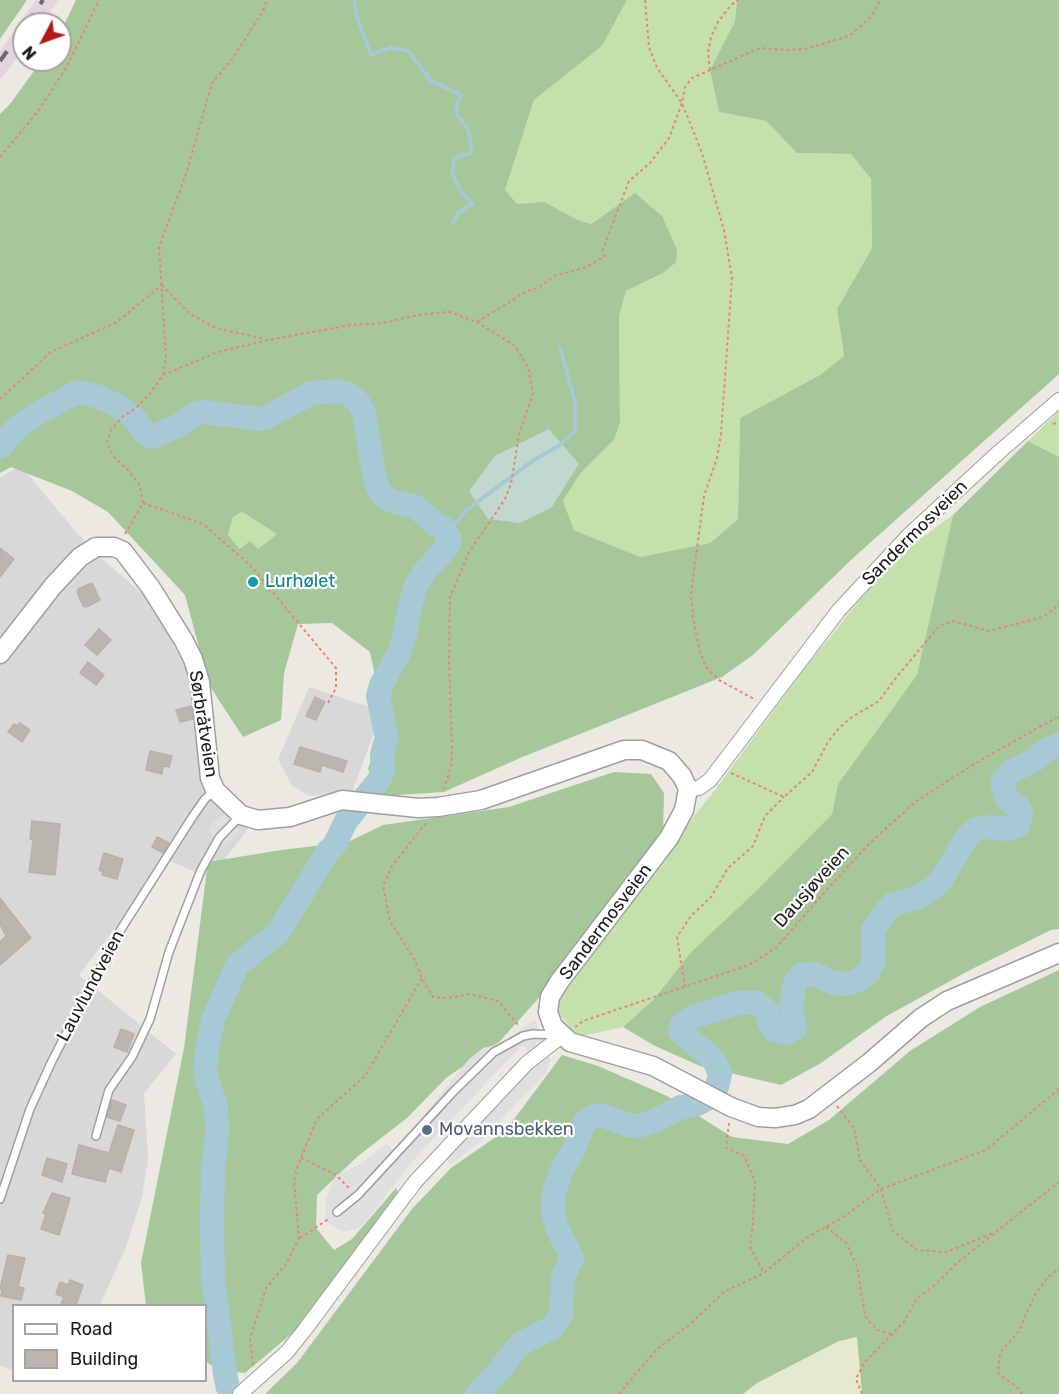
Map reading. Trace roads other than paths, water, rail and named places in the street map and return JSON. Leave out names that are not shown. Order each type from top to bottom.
[{"type":"street","name":"Sandermosveien","points":[[563,1035],[553,1026],[550,1019],[548,1012],[550,997],[669,838],[684,810],[688,789],[704,785],[721,766],[839,610],[908,536],[1059,400]]},
{"type":"street","name":"Sørbråtveien","points":[[0,654],[53,586],[80,557],[96,547],[114,547],[123,551],[151,588],[193,659],[200,682],[210,778],[215,790],[241,815]]},
{"type":"street","points":[[241,815],[258,820],[282,819],[305,813],[334,801],[352,800],[418,808],[481,800],[601,756],[635,749],[653,752],[669,761],[682,776],[688,789]]},
{"type":"street","points":[[240,1394],[287,1352],[415,1182],[527,1063],[563,1035],[570,1042],[589,1049],[653,1066],[717,1100],[758,1117],[775,1118],[795,1115],[809,1109],[829,1094],[869,1063],[914,1023],[946,1001],[1059,953]]},
{"type":"lane","name":"Lauvlundveien","points":[[0,1199],[30,1108],[96,975],[118,934],[193,816],[205,799],[215,790]]},
{"type":"lane","points":[[96,1136],[109,1090],[132,1057],[150,1019],[169,952],[201,870],[219,838],[241,815]]},
{"type":"lane","points":[[337,1212],[358,1195],[421,1125],[494,1052],[527,1035],[563,1035]]},
{"type":"waterway","points":[[354,0],[357,17],[371,55],[391,47],[408,51],[431,81],[461,95],[456,106],[457,115],[468,129],[472,149],[470,154],[459,156],[454,161],[452,173],[459,188],[472,204],[458,213],[453,223]]},
{"type":"waterway","points":[[448,534],[465,511],[534,460],[558,446],[575,431],[576,406],[560,347]]},
{"type":"waterway","name":"Movannsbekken","points":[[0,447],[16,428],[77,392],[97,396],[118,406],[133,417],[146,434],[152,437],[179,425],[197,413],[260,419],[311,393],[338,391],[350,395],[358,402],[364,413],[373,470],[378,489],[383,496],[392,501],[416,507],[443,528],[450,540],[448,546],[426,570],[417,584],[401,649],[381,685],[378,696],[387,738],[382,754],[383,771],[379,780],[346,821],[334,846],[328,851],[278,933],[237,965],[213,1020],[205,1075],[216,1107],[217,1134],[213,1171],[212,1223],[213,1278],[225,1374],[232,1394]]},
{"type":"waterway","name":"Movannsbekken","points":[[477,1394],[522,1343],[553,1327],[561,1314],[563,1277],[572,1258],[557,1228],[553,1212],[554,1192],[585,1121],[601,1115],[628,1125],[639,1126],[681,1107],[695,1105],[705,1100],[717,1087],[720,1074],[714,1060],[680,1031],[682,1025],[693,1017],[742,1002],[758,1003],[767,1011],[770,1025],[774,1030],[787,1033],[795,1028],[791,1005],[795,983],[803,974],[815,974],[833,983],[844,984],[863,977],[869,972],[873,963],[873,930],[891,905],[920,897],[939,883],[968,836],[976,829],[989,827],[1008,829],[1018,825],[1021,814],[1019,808],[1007,798],[1002,782],[1012,771],[1036,759],[1046,750],[1059,745]]},
{"type":"railway","points":[[35,12],[43,0]]},
{"type":"railway","points":[[0,61],[12,44]]},
{"type":"place","name":"Lurhølet","points":[[253,582]]},
{"type":"place","name":"Movannsbekken","points":[[427,1130]]}]
